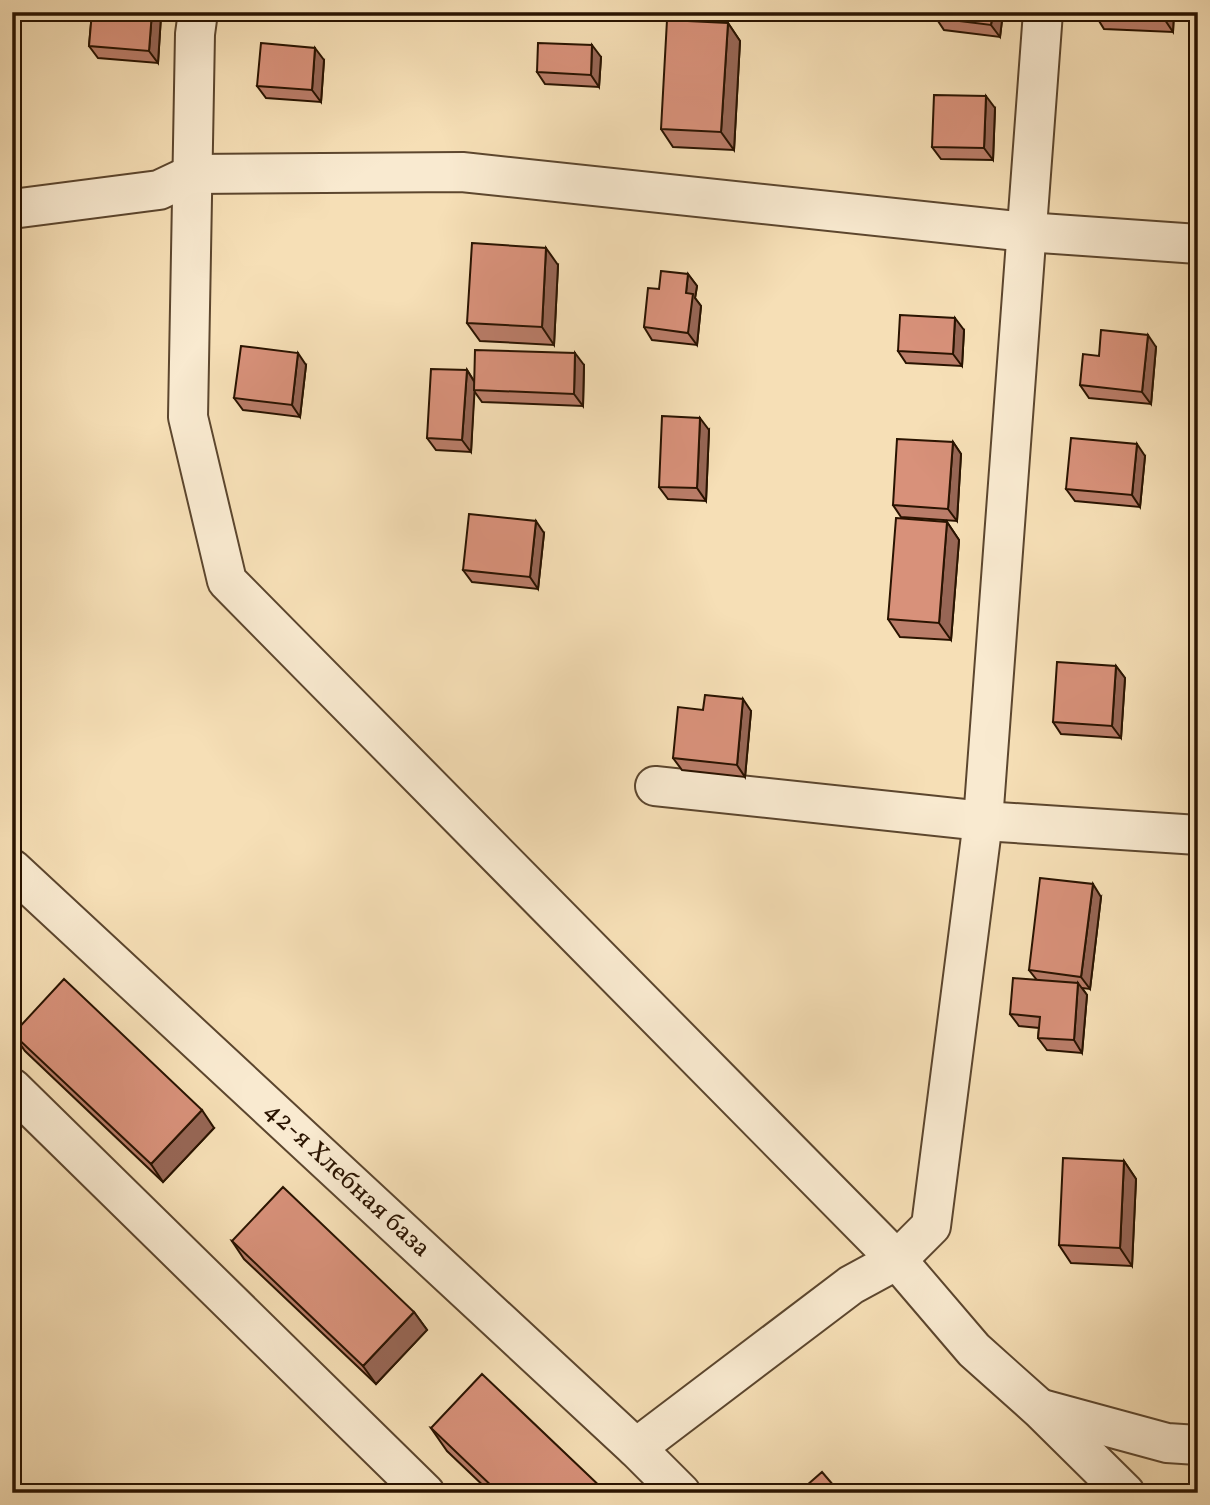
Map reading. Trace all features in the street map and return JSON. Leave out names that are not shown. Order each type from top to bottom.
[{"type":"street","points":[[198,12],[195,34],[188,417],[227,581],[897,1259],[974,1350],[1040,1409],[1125,1493]]},
{"type":"street","points":[[636,1448],[850,1285],[897,1259],[931,1226],[983,821],[1043,12]]},
{"type":"street","points":[[12,209],[159,190],[193,174],[462,173],[1026,232],[1198,244]]},
{"type":"street","points":[[655,786],[983,821],[1198,835]]},
{"type":"street","name":"42-я Хлебная база","points":[[12,869],[636,1448],[681,1493]]},
{"type":"street","points":[[12,1088],[425,1493]]},
{"type":"street","points":[[1040,1409],[1167,1443],[1198,1445]]},
{"type":"building","points":[[92,12],[152,12],[149,51],[89,46]]},
{"type":"building","points":[[936,12],[993,12],[991,25],[936,18]]},
{"type":"building","points":[[1096,12],[1165,12],[1165,20],[1096,16]]},
{"type":"building","points":[[667,20],[728,23],[721,132],[661,129]]},
{"type":"building","points":[[261,43],[315,48],[312,90],[257,86]]},
{"type":"building","points":[[538,43],[592,45],[591,75],[537,72]]},
{"type":"building","points":[[934,95],[986,96],[984,148],[932,147]]},
{"type":"building","points":[[472,243],[546,248],[542,327],[467,323]]},
{"type":"building","points":[[661,271],[688,274],[686,293],[693,294],[688,333],[644,327],[648,288],[659,289]]},
{"type":"building","points":[[900,315],[955,318],[953,354],[898,351]]},
{"type":"building","points":[[1101,330],[1148,335],[1142,392],[1080,385],[1083,354],[1099,356]]},
{"type":"building","points":[[241,346],[298,353],[292,405],[234,398]]},
{"type":"building","points":[[475,350],[575,353],[574,394],[474,390]]},
{"type":"building","points":[[431,369],[467,370],[462,440],[427,438]]},
{"type":"building","points":[[662,416],[700,418],[697,488],[659,487]]},
{"type":"building","points":[[1071,438],[1137,444],[1132,495],[1066,489]]},
{"type":"building","points":[[897,439],[953,442],[948,509],[893,505]]},
{"type":"building","points":[[469,514],[536,521],[530,577],[463,570]]},
{"type":"building","points":[[896,518],[947,522],[939,623],[888,619]]},
{"type":"building","points":[[1057,662],[1116,666],[1112,726],[1053,722]]},
{"type":"building","points":[[705,695],[743,699],[737,765],[673,758],[678,707],[703,710]]},
{"type":"building","points":[[1040,878],[1093,884],[1081,977],[1029,970]]},
{"type":"building","points":[[1013,978],[1078,983],[1074,1040],[1038,1038],[1040,1017],[1010,1014]]},
{"type":"building","points":[[64,979],[202,1110],[151,1164],[13,1034]]},
{"type":"building","points":[[1063,1158],[1124,1161],[1120,1248],[1059,1245]]},
{"type":"building","points":[[283,1187],[414,1312],[363,1366],[232,1241]]},
{"type":"building","points":[[482,1374],[607,1493],[499,1493],[431,1428]]},
{"type":"building","points":[[822,1472],[840,1493],[798,1493]]}]
